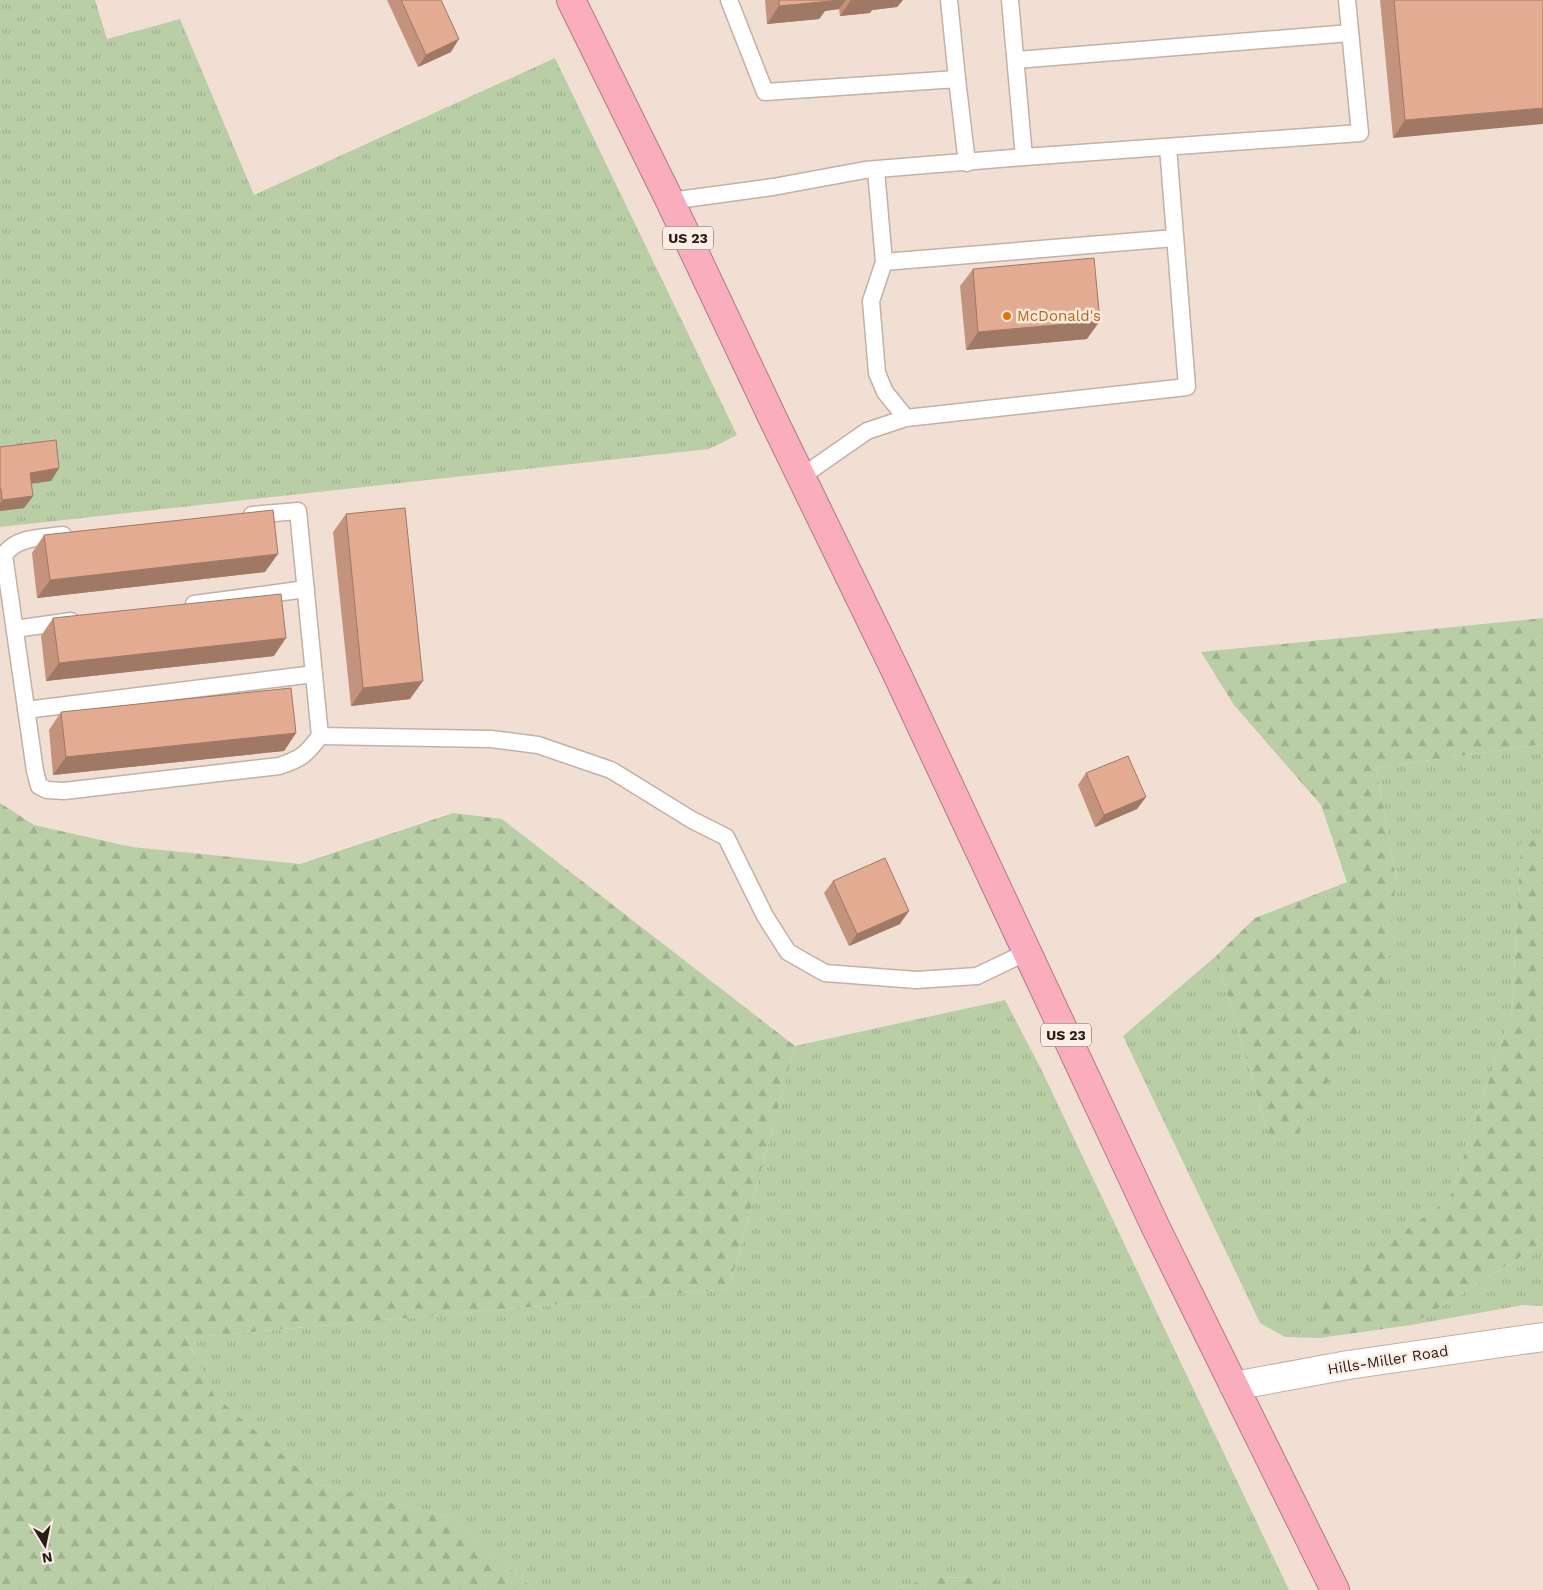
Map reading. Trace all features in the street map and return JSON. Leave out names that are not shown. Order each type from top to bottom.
[{"type":"highway","name":"US 23","points":[[571,0],[670,200],[801,478],[896,672],[1153,1222],[1335,1590]]},
{"type":"street","name":"Hills-Miller Road","points":[[1234,1386],[1348,1365],[1543,1337]]},
{"type":"lane","points":[[728,0],[765,92],[957,79]]},
{"type":"lane","points":[[949,0],[968,163]]},
{"type":"lane","points":[[1010,0],[1024,157]]},
{"type":"lane","points":[[670,200],[773,187],[876,170],[1024,157],[1360,133],[1347,0]]},
{"type":"lane","points":[[1016,60],[1350,33]]},
{"type":"lane","points":[[801,478],[867,431],[906,418],[1187,387],[1168,147]]},
{"type":"lane","points":[[876,170],[884,262],[871,301],[877,373],[885,392],[906,418]]},
{"type":"lane","points":[[884,262],[1175,238]]},
{"type":"lane","points":[[81,533],[22,540],[10,547],[4,556],[39,786],[47,790],[64,791],[279,766],[300,759],[313,746],[320,736],[298,511],[239,517]]},
{"type":"lane","points":[[180,606],[306,588]]},
{"type":"lane","points":[[15,629],[83,619]]},
{"type":"lane","points":[[26,710],[314,674]]},
{"type":"lane","points":[[320,736],[491,739],[538,745],[611,770],[692,820],[726,837],[765,916],[788,952],[825,973],[916,980],[977,976],[1026,952]]},
{"type":"green space","points":[[0,0],[95,0],[107,39],[180,19],[254,195],[555,58],[737,435],[709,449],[0,527]]},
{"type":"green space","points":[[1543,618],[1543,744],[1376,768],[1396,879],[1387,979],[1295,1140],[1268,1133],[1216,956],[1255,918],[1347,882],[1321,805],[1234,705],[1201,652]]},
{"type":"green space","points":[[1543,744],[1543,838],[1521,844],[1512,1010],[1450,1198],[1312,1299],[1320,1338],[1285,1337],[1260,1323],[1123,1036],[1216,956],[1268,1133],[1396,879],[1376,768]]},
{"type":"green space","points":[[0,803],[34,825],[132,847],[300,864],[453,813],[502,819],[795,1046],[729,1289],[186,1338],[214,1395],[315,1483],[452,1518],[535,1590],[0,1590]]},
{"type":"green space","points":[[1543,838],[1543,1243],[1411,1325],[1320,1338],[1311,1299],[1450,1198],[1512,1010],[1521,843]]},
{"type":"green space","points":[[1005,1000],[1041,1069],[1289,1590],[1023,1590],[984,1577],[927,1578],[895,1590],[535,1590],[452,1518],[315,1483],[214,1395],[186,1338],[729,1289],[795,1046]]},
{"type":"green space","points":[[1543,1243],[1543,1306],[1523,1305],[1411,1325]]},
{"type":"green space","points":[[984,1577],[1023,1590],[895,1590],[927,1578]]},
{"type":"building","points":[[401,0],[441,0],[459,39],[426,55]]},
{"type":"building","points":[[779,0],[831,0],[832,1],[779,6]]},
{"type":"building","points":[[1394,0],[1543,0],[1543,108],[1405,120]]},
{"type":"building","points":[[1094,258],[1100,321],[978,332],[973,269]]},
{"type":"building","points":[[56,440],[59,468],[30,473],[33,496],[2,500],[0,489],[0,447]]},
{"type":"building","points":[[405,508],[423,681],[363,688],[346,514]]},
{"type":"building","points":[[273,510],[278,554],[50,580],[44,535]]},
{"type":"building","points":[[281,594],[286,638],[59,663],[53,618]]},
{"type":"building","points":[[291,688],[296,733],[66,757],[61,712]]},
{"type":"building","points":[[1128,756],[1146,797],[1104,815],[1086,773]]},
{"type":"building","points":[[885,858],[909,911],[857,934],[833,881]]},
{"type":"place","name":"McDonald's","points":[[1007,316]]}]
